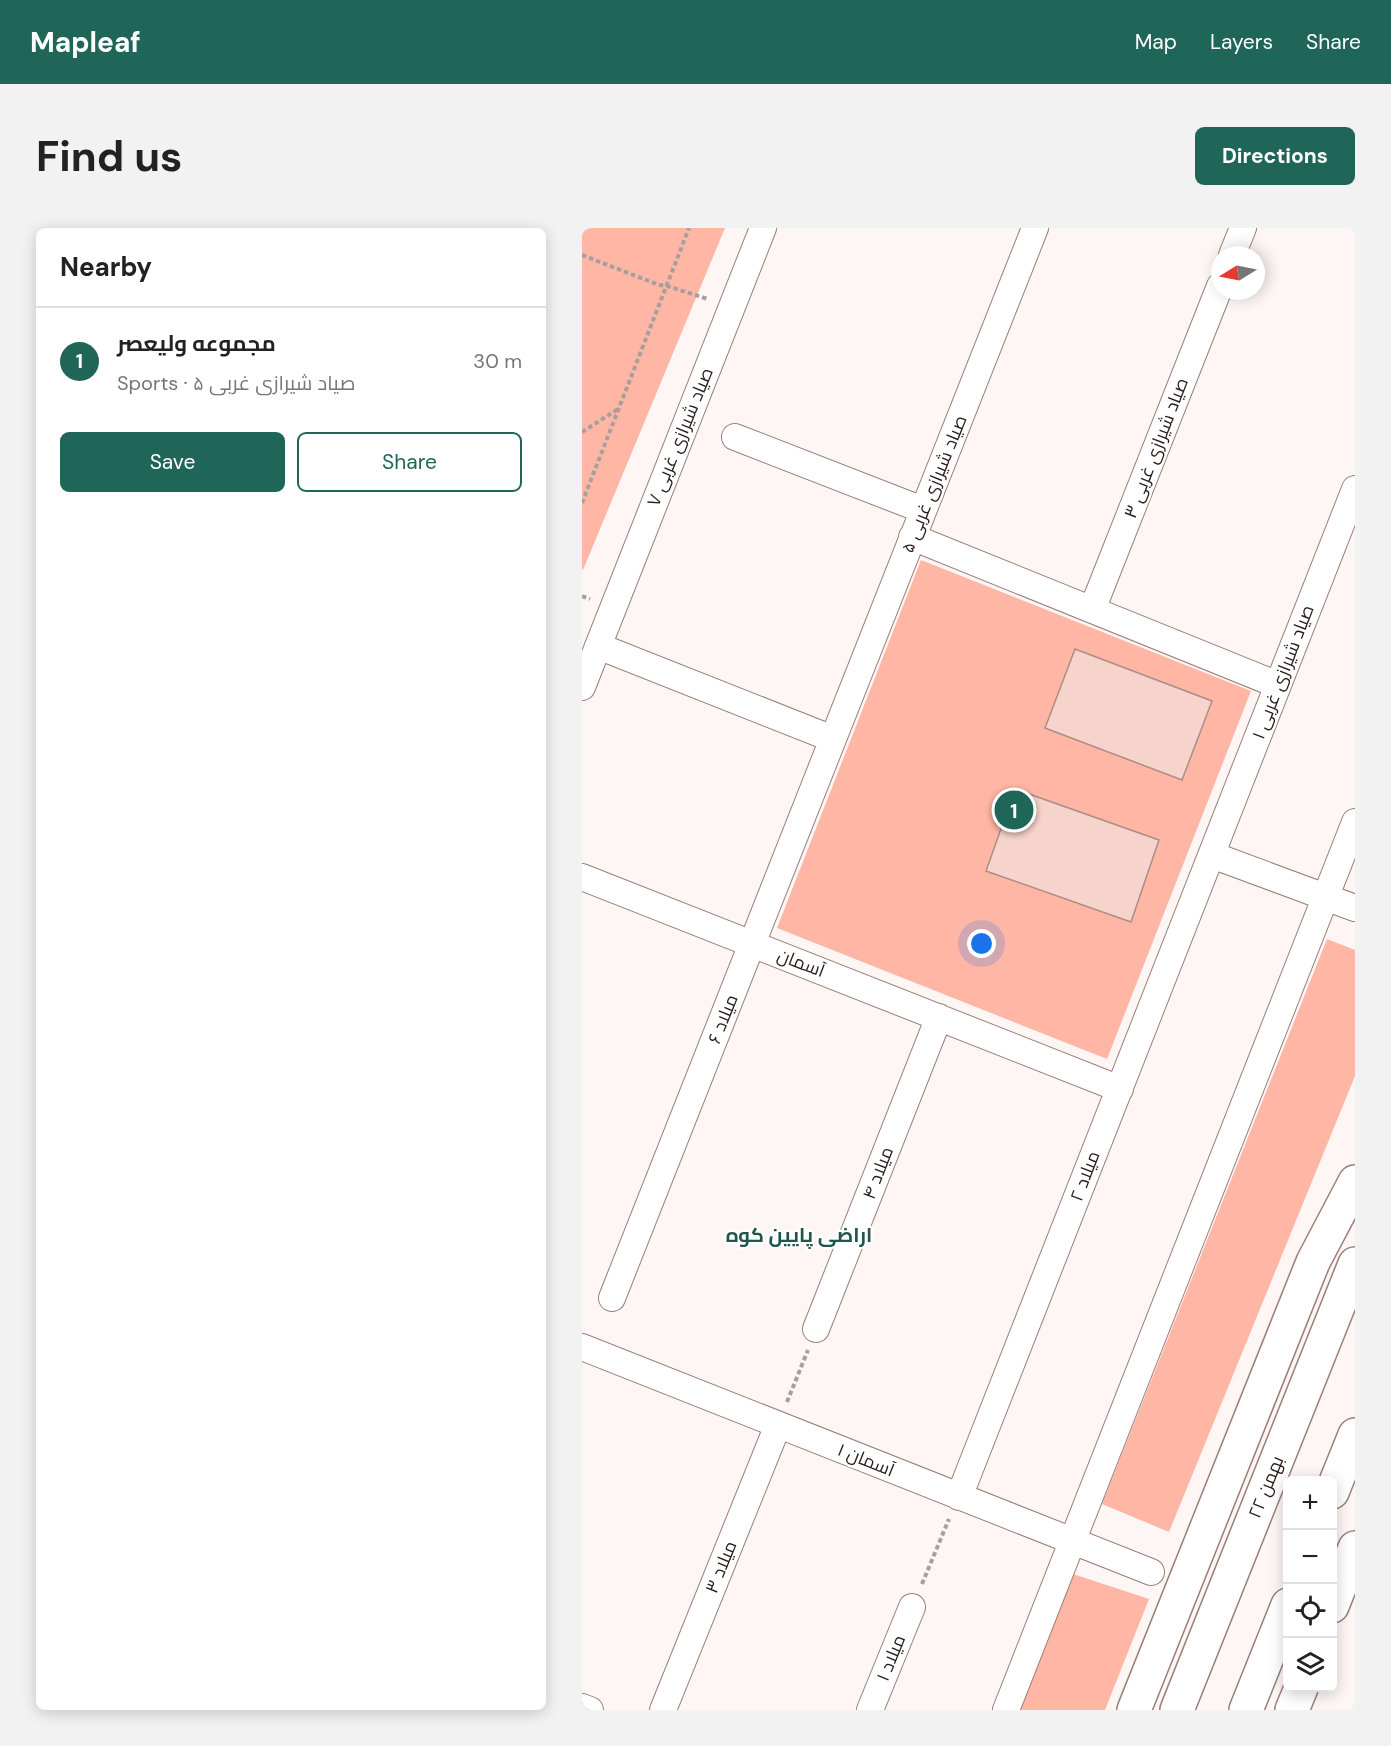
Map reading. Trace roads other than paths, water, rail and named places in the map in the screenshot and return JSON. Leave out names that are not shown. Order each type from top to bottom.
[{"type":"highway","points":[[1134,1710],[1313,1262],[1355,1182]]},
{"type":"highway","name":"۲۲ بهمن","points":[[1178,1710],[1355,1264]]},
{"type":"highway","points":[[1337,1480],[1355,1436]]},
{"type":"highway","points":[[1337,1593],[1355,1548]]},
{"type":"highway","points":[[1246,1710],[1283,1615]]},
{"type":"highway","points":[[1292,1710],[1299,1692]]},
{"type":"street","name":"صیاد شیرازی غربی ۷","points":[[582,687],[763,228]]},
{"type":"street","name":"صیاد شیرازی غربی ۵","points":[[833,739],[1035,228]]},
{"type":"street","points":[[1236,246],[1243,228]]},
{"type":"street","name":"صیاد شیرازی غربی ۳","points":[[1092,610],[1214,300]]},
{"type":"street","points":[[735,437],[923,510]]},
{"type":"street","name":"صیاد شیرازی غربی ۱","points":[[1212,855],[1355,489]]},
{"type":"street","points":[[912,537],[1278,685]]},
{"type":"street","points":[[598,646],[833,739]]},
{"type":"street","name":"میلاد ۶","points":[[612,1298],[833,739]]},
{"type":"street","points":[[1006,1710],[1355,822]]},
{"type":"street","points":[[1212,855],[1355,908]]},
{"type":"street","name":"میلاد ۲","points":[[959,1497],[1212,855]]},
{"type":"street","name":"آسمان","points":[[582,877],[1120,1089]]},
{"type":"street","name":"میلاد ۴","points":[[816,1329],[939,1017]]},
{"type":"street","name":"آسمان ۱","points":[[582,1347],[1151,1572]]},
{"type":"street","name":"میلاد ۳","points":[[663,1710],[778,1425]]},
{"type":"street","name":"میلاد ۱","points":[[870,1710],[912,1607]]},
{"type":"street","points":[[582,1707],[590,1710]]},
{"type":"place","name":"مجموعه ولیعصر","points":[[1014,810]]},
{"type":"district","name":"اراضی پایین کوه","points":[[799,1235]]}]
